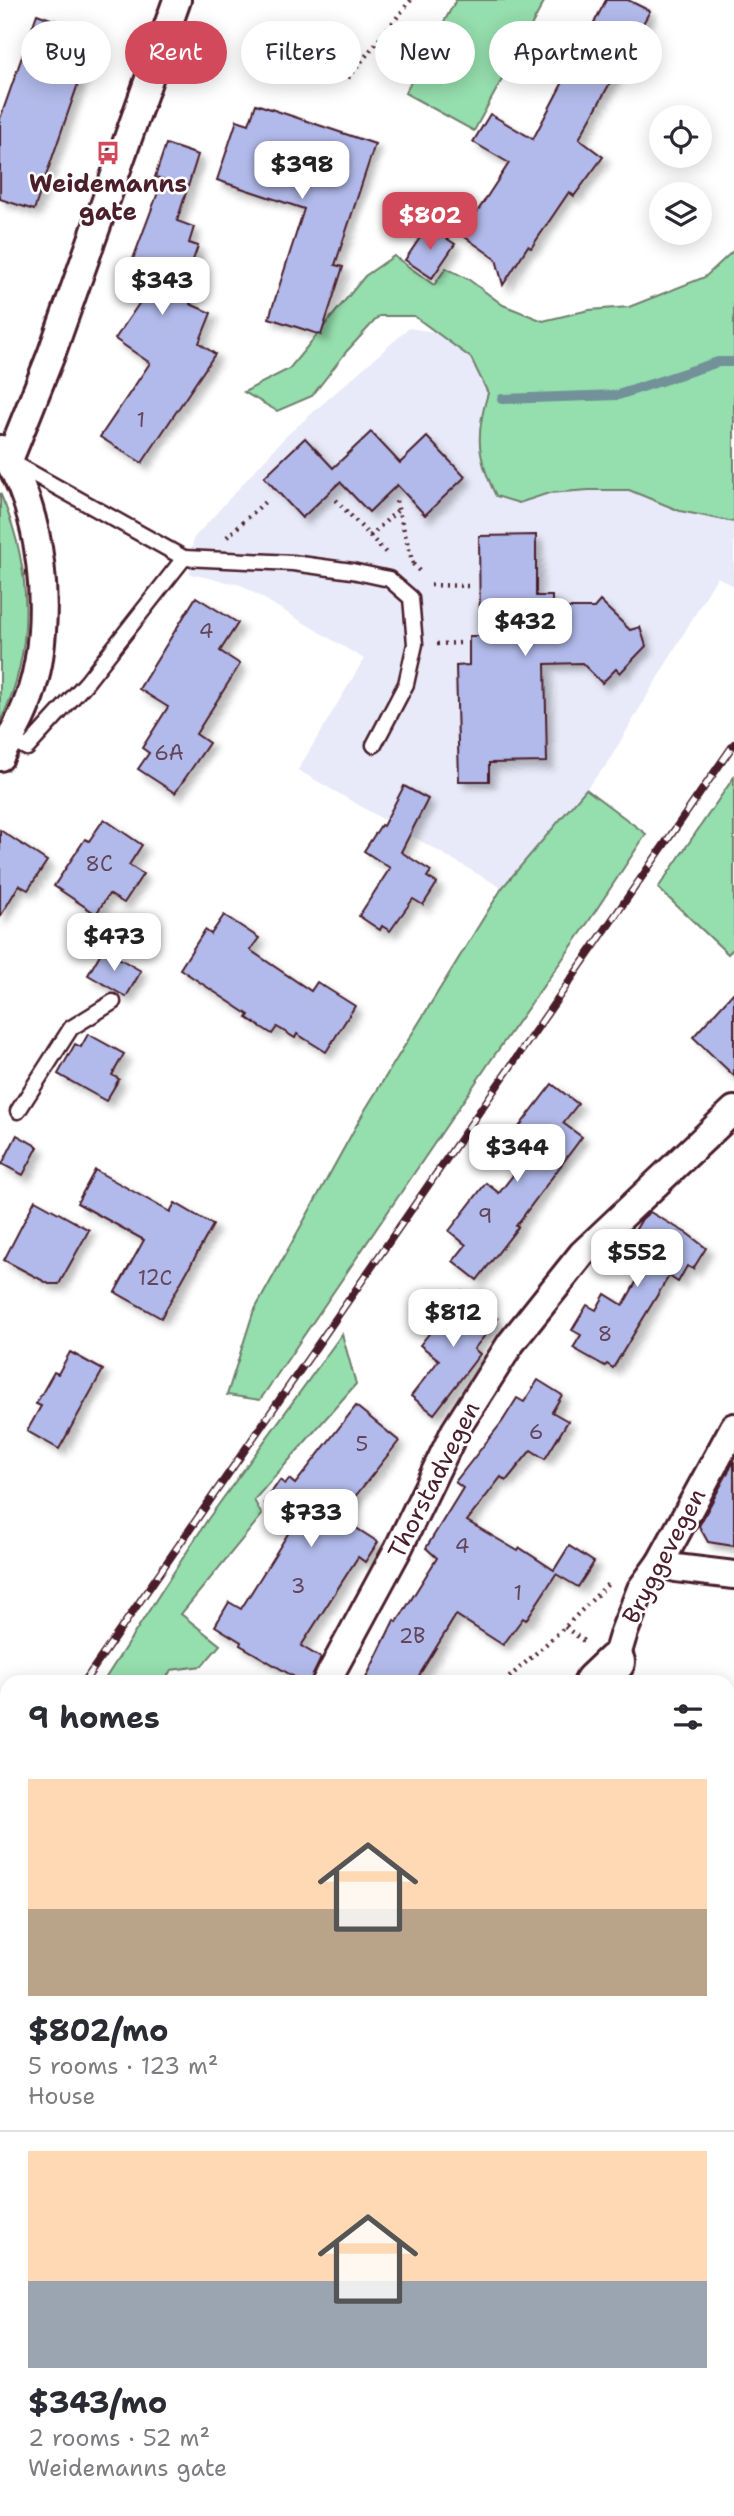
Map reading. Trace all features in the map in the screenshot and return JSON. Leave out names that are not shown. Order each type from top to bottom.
[{"type":"street","points":[[5,748],[32,689],[44,628],[39,561],[32,524],[23,493],[4,454],[51,355],[177,0]]},
{"type":"street","name":"Thorstadvegen","points":[[330,1675],[398,1549],[455,1431],[510,1343],[582,1254],[734,1110]]},
{"type":"street","name":"Bryggevegen","points":[[598,1662],[624,1632],[641,1589],[660,1563],[734,1427]]},
{"type":"street","points":[[660,1563],[687,1570],[734,1575]]},
{"type":"lane","points":[[4,454],[184,558],[293,564],[352,571],[389,579],[411,598],[415,644],[406,684],[374,745]]},
{"type":"lane","points":[[5,748],[27,748],[86,683],[184,558]]},
{"type":"lane","points":[[18,1111],[71,1028],[113,1002]]},
{"type":"path","points":[[361,62],[411,0]]},
{"type":"path","points":[[204,559],[268,499]]},
{"type":"path","points":[[336,500],[409,578]]},
{"type":"path","points":[[396,501],[413,564],[409,578],[411,598]]},
{"type":"path","points":[[370,536],[398,509]]},
{"type":"path","points":[[431,585],[470,586]]},
{"type":"path","points":[[511,1675],[618,1575],[629,1567],[646,1562],[660,1563]]},
{"type":"path","points":[[565,1627],[598,1662]]},
{"type":"shaded area","points":[[409,328],[468,337],[734,497],[734,586],[717,577],[607,764],[502,888],[298,770],[364,659],[241,585],[190,574],[193,539],[285,437]]},
{"type":"green space","points":[[456,0],[545,0],[534,21],[489,21],[489,84],[499,84],[474,131],[405,93],[410,84],[475,84],[475,21],[444,21]]},
{"type":"green space","points":[[734,250],[734,522],[680,511],[629,490],[549,493],[519,503],[496,496],[485,469],[480,446],[481,421],[488,393],[471,358],[414,316],[379,316],[346,352],[312,396],[277,411],[244,392],[289,369],[365,276],[394,256],[434,285],[446,268],[468,279],[503,305],[543,321],[589,310],[629,307],[705,277]]},
{"type":"green space","points":[[0,493],[19,549],[26,608],[20,666],[12,695],[0,722]]},
{"type":"green space","points":[[734,777],[734,948],[728,954],[658,888]]},
{"type":"green space","points":[[586,789],[646,834],[260,1400],[227,1395],[253,1313],[365,1110],[502,888]]},
{"type":"green space","points":[[342,1334],[356,1384],[254,1500],[262,1515],[181,1614],[220,1645],[202,1666],[171,1670],[168,1675],[108,1675],[208,1519]]},
{"type":"building","points":[[606,0],[628,0],[650,11],[644,21],[595,21]]},
{"type":"building","points":[[37,14],[56,21],[35,21]]},
{"type":"building","points":[[21,59],[21,84],[78,84],[34,210],[0,199],[0,119]]},
{"type":"building","points":[[562,84],[610,84],[579,139],[603,157],[574,196],[569,192],[531,248],[528,246],[503,285],[496,259],[462,235],[509,163],[473,142],[490,114],[533,139]]},
{"type":"building","points":[[256,104],[375,144],[335,265],[343,267],[321,335],[269,318],[304,209],[217,180],[237,120],[249,124]]},
{"type":"building","points":[[166,144],[198,155],[177,221],[194,227],[189,243],[198,246],[181,294],[192,299],[190,304],[211,313],[199,343],[215,354],[142,463],[100,437],[150,363],[115,339],[151,286],[127,275],[163,179],[155,177]]},
{"type":"building","points":[[428,226],[455,244],[432,278],[405,260]]},
{"type":"building","points":[[371,432],[400,463],[427,437],[465,477],[425,515],[397,485],[369,512],[340,482],[302,518],[264,477],[305,438],[333,468]]},
{"type":"building","points":[[536,535],[536,596],[552,596],[552,608],[594,608],[600,601],[630,630],[640,627],[646,646],[620,673],[616,669],[602,683],[582,663],[545,664],[547,762],[489,763],[489,781],[459,781],[456,666],[469,665],[469,636],[480,636],[479,536]]},
{"type":"building","points":[[196,597],[238,623],[220,651],[240,664],[196,734],[209,743],[175,793],[138,769],[149,753],[142,748],[168,707],[139,689]]},
{"type":"building","points":[[404,786],[428,799],[401,852],[431,871],[427,877],[437,883],[423,905],[413,899],[390,931],[382,926],[380,930],[359,916],[390,868],[364,851],[381,825],[383,826]]},
{"type":"building","points":[[104,819],[142,845],[129,865],[143,874],[124,903],[109,894],[96,914],[54,886],[85,839],[89,841]]},
{"type":"building","points":[[0,830],[47,861],[28,890],[19,885],[0,917]]},
{"type":"building","points":[[224,915],[259,938],[250,950],[311,991],[317,982],[355,1006],[326,1052],[297,1034],[295,1038],[277,1027],[272,1034],[247,1018],[249,1015],[180,969],[205,930],[211,934]]},
{"type":"building","points":[[103,949],[141,971],[126,997],[88,975]]},
{"type":"building","points":[[734,992],[734,1076],[693,1037]]},
{"type":"building","points":[[88,1034],[124,1054],[112,1075],[119,1079],[106,1101],[58,1074],[75,1044],[81,1047]]},
{"type":"building","points":[[552,1084],[578,1104],[563,1123],[582,1137],[477,1280],[453,1261],[466,1245],[449,1231],[486,1183],[499,1193],[532,1151],[512,1136]]},
{"type":"building","points":[[17,1135],[38,1147],[23,1175],[2,1164]]},
{"type":"building","points":[[95,1170],[170,1212],[175,1203],[213,1225],[161,1318],[115,1292],[144,1240],[77,1203]]},
{"type":"building","points":[[35,1200],[89,1230],[59,1284],[49,1284],[4,1260]]},
{"type":"building","points":[[650,1212],[706,1248],[693,1269],[687,1266],[678,1282],[669,1276],[613,1368],[607,1364],[605,1366],[573,1348],[581,1335],[572,1330],[587,1305],[596,1310],[605,1294],[623,1305],[647,1263],[624,1249],[642,1219]]},
{"type":"building","points":[[463,1291],[498,1319],[474,1349],[480,1354],[434,1414],[411,1396],[439,1360],[420,1345]]},
{"type":"building","points":[[70,1352],[103,1370],[59,1449],[27,1431],[41,1406],[36,1404],[54,1372],[58,1374]]},
{"type":"building","points":[[538,1380],[562,1395],[552,1412],[568,1421],[545,1459],[531,1450],[506,1481],[501,1477],[467,1521],[518,1551],[520,1548],[554,1570],[569,1546],[594,1562],[578,1587],[556,1574],[526,1620],[523,1618],[503,1645],[456,1615],[419,1675],[367,1675],[394,1620],[397,1622],[437,1558],[426,1548],[463,1488],[455,1482],[502,1422],[517,1398],[524,1402]]},
{"type":"building","points":[[356,1406],[399,1441],[339,1517],[378,1542],[365,1562],[358,1557],[301,1646],[321,1658],[313,1675],[291,1675],[240,1645],[241,1642],[215,1626],[229,1602],[241,1609],[294,1524],[264,1503],[280,1480],[285,1484],[289,1479],[295,1484]]},
{"type":"building","points":[[734,1461],[734,1546],[708,1542],[699,1526]]},
{"type":"waterway","points":[[502,399],[618,395],[718,362],[734,362]]},
{"type":"railway","points":[[89,1675],[734,744]]},
{"type":"place","name":"Weidemanns gate","points":[[108,153]]}]
